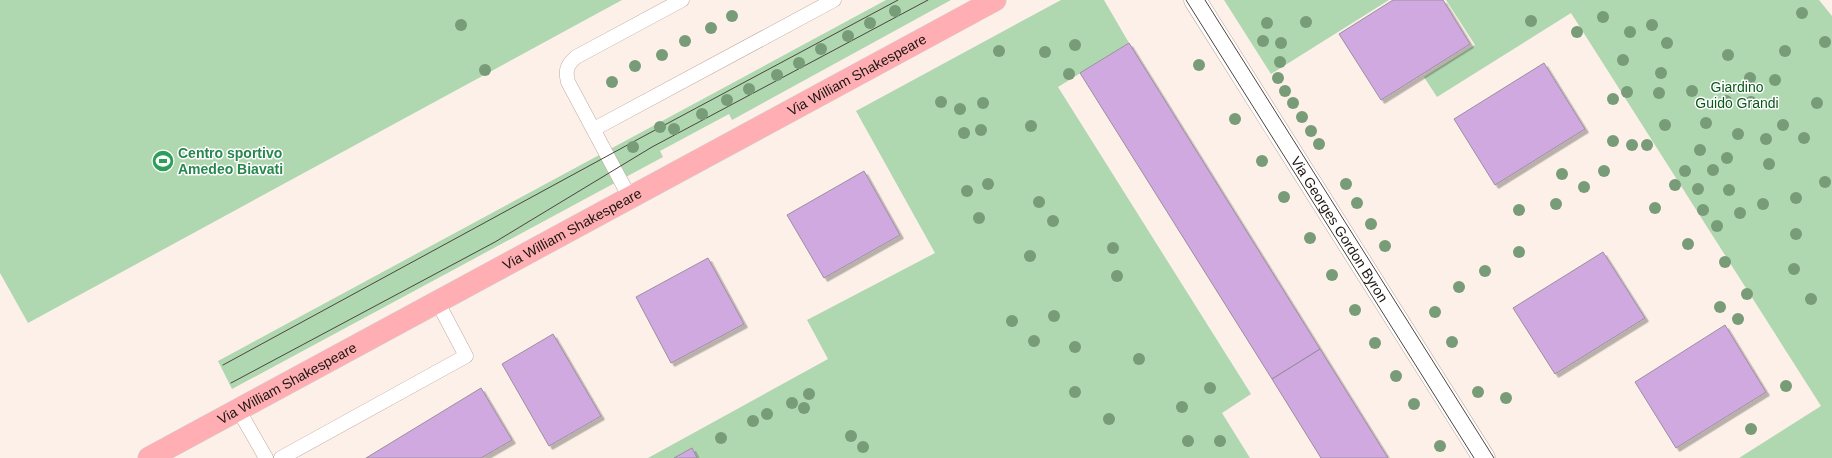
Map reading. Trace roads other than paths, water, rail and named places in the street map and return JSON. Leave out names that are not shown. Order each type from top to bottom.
[{"type":"main road","name":"Via William Shakespeare","points":[[149,458],[995,0]]},
{"type":"street","name":"Via Georges Gordon Byron","points":[[1195,0],[1484,458]]},
{"type":"lane","points":[[630,198],[568,82],[566,72],[569,63],[576,57],[682,0]]},
{"type":"lane","points":[[594,129],[834,0]]},
{"type":"lane","points":[[281,458],[466,356],[438,302]]},
{"type":"lane","points":[[238,409],[266,458]]},
{"type":"tram line","points":[[223,365],[898,0]]},
{"type":"tram line","points":[[231,383],[495,242],[652,147],[928,0]]},
{"type":"tram line","points":[[1186,0],[1474,458]]},
{"type":"tram line","points":[[1205,0],[1494,458]]},
{"type":"place","name":"Centro sportivo Amedeo Biavati","points":[[163,161]]},
{"type":"park label","name":"Giardino Guido Grandi","points":[[1737,96]]}]
